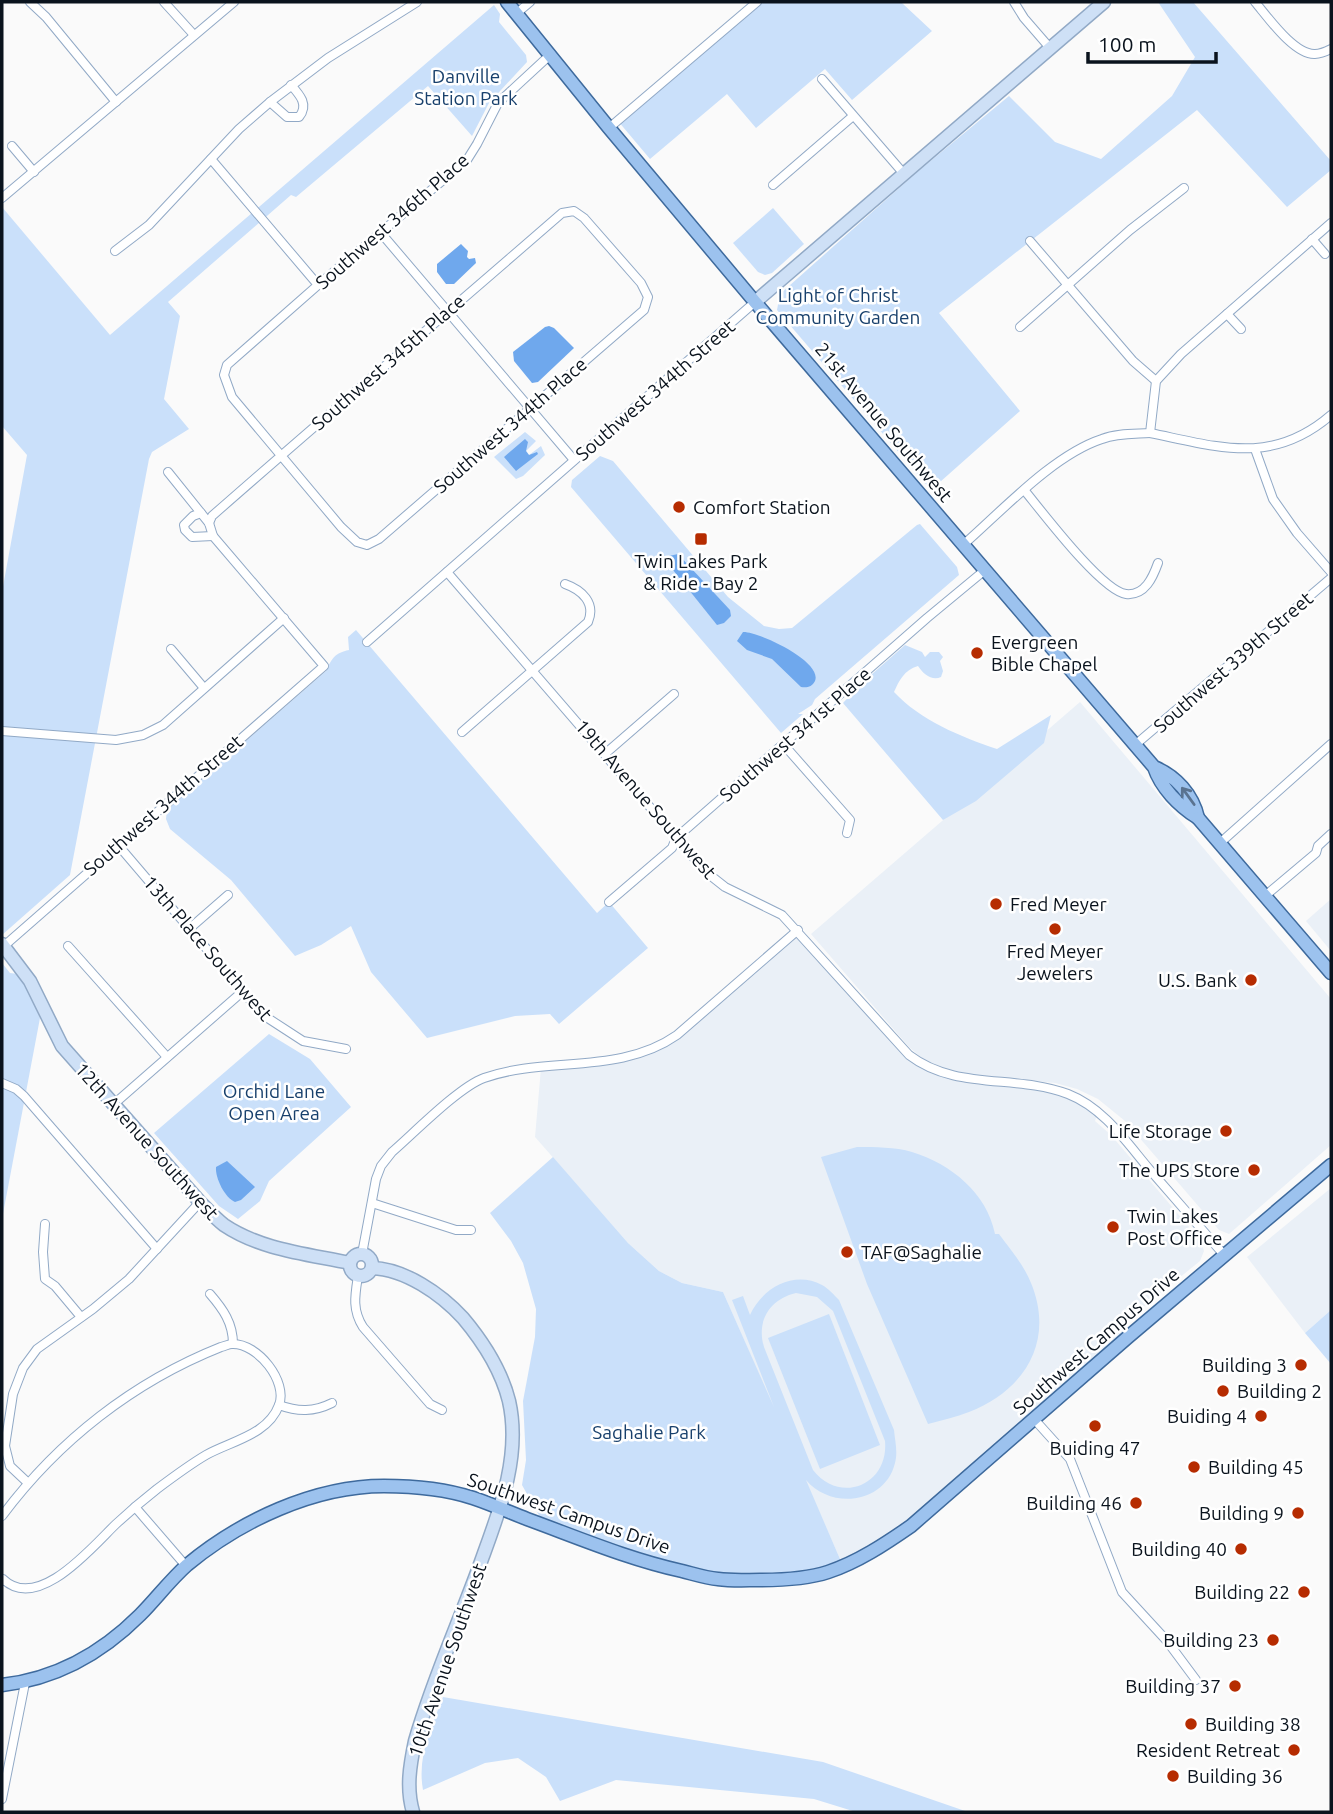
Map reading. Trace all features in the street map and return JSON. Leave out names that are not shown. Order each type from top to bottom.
[{"type":"main road","name":"21st Avenue Southwest","points":[[507,2],[755,302],[1154,767],[1158,779],[1183,808],[1198,818],[1331,973]]},
{"type":"main road","name":"Southwest Campus Drive","points":[[2,1685],[25,1683],[60,1671],[116,1637],[186,1566],[226,1536],[268,1514],[320,1496],[354,1488],[384,1486],[448,1491],[625,1556],[718,1579],[774,1580],[826,1572],[843,1566],[911,1526],[1331,1165]]},
{"type":"street","points":[[30,2],[46,17],[116,102]]},
{"type":"street","points":[[164,2],[194,35]]},
{"type":"street","points":[[2,198],[234,2]]},
{"type":"street","points":[[115,251],[149,225],[270,102],[328,58],[416,2]]},
{"type":"street","points":[[517,13],[530,2]]},
{"type":"street","points":[[609,128],[757,2]]},
{"type":"street","points":[[1014,2],[1050,48]]},
{"type":"street","name":"Southwest 344th Street","points":[[366,642],[1104,2]]},
{"type":"street","points":[[1255,2],[1293,45],[1304,52],[1314,55],[1331,49]]},
{"type":"street","name":"Southwest 346th Place","points":[[281,456],[232,397],[225,379],[227,365],[467,160],[498,103],[551,54]]},
{"type":"street","points":[[822,79],[904,174]]},
{"type":"street","points":[[270,102],[287,117],[299,117],[304,110],[304,104],[291,85]]},
{"type":"street","points":[[773,185],[853,116]]},
{"type":"street","points":[[12,146],[34,172]]},
{"type":"street","points":[[211,159],[318,285]]},
{"type":"street","points":[[1020,327],[1130,230],[1184,188]]},
{"type":"street","name":"Southwest 344th Place","points":[[281,456],[341,527],[363,545],[379,539],[643,310],[648,297],[641,282],[588,222],[574,211]]},
{"type":"street","name":"Southwest 345th Place","points":[[209,523],[212,516],[447,311],[562,213],[574,211]]},
{"type":"street","points":[[1150,433],[1156,381],[1181,354],[1331,223]]},
{"type":"street","points":[[381,233],[574,460]]},
{"type":"street","points":[[1312,239],[1325,254]]},
{"type":"street","points":[[1030,242],[1133,361],[1156,381]]},
{"type":"street","points":[[1227,314],[1241,329]]},
{"type":"street","points":[[963,545],[1045,473],[1087,445],[1103,438],[1150,433],[1232,450],[1255,449],[1298,438],[1331,415]]},
{"type":"street","points":[[1255,449],[1273,499],[1331,575]]},
{"type":"street","points":[[2,731],[116,740],[135,737],[163,725],[284,618],[213,536],[209,523],[168,472]]},
{"type":"street","points":[[1025,491],[1090,568],[1103,582],[1118,592],[1132,594],[1142,589],[1151,580],[1158,563]]},
{"type":"street","points":[[201,513],[188,520],[184,525],[185,530],[192,537],[213,536]]},
{"type":"street","name":"Southwest 341st Place","points":[[609,902],[672,848],[676,838],[985,570]]},
{"type":"street","name":"19th Avenue Southwest","points":[[447,572],[676,838],[719,883],[741,896],[774,909],[798,930],[894,1039],[920,1063],[962,1078],[1059,1091],[1089,1105],[1119,1133],[1225,1256]]},
{"type":"street","name":"Southwest 339th Street","points":[[1135,746],[1331,575]]},
{"type":"street","points":[[462,732],[590,618],[591,608],[586,598],[565,584]]},
{"type":"street","name":"Southwest 344th Street","points":[[3,945],[324,666],[284,618]]},
{"type":"street","points":[[171,649],[204,688]]},
{"type":"street","points":[[606,754],[674,694]]},
{"type":"street","points":[[784,744],[849,820],[847,833]]},
{"type":"street","points":[[1220,843],[1331,744]]},
{"type":"street","points":[[1265,896],[1315,853],[1318,846],[1331,834]]},
{"type":"street","name":"13th Place Southwest","points":[[118,845],[263,1015],[303,1041],[346,1049]]},
{"type":"street","points":[[190,929],[228,895]]},
{"type":"street","points":[[362,1254],[376,1179],[381,1166],[392,1152],[471,1083],[510,1071],[615,1060],[654,1048],[695,1020],[798,930]]},
{"type":"street","name":"12th Avenue Southwest","points":[[3,945],[30,981],[62,1046],[200,1202],[223,1224],[256,1242],[278,1249],[350,1263]]},
{"type":"street","points":[[68,946],[167,1057]]},
{"type":"street","points":[[114,1104],[242,992]]},
{"type":"street","points":[[2,1083],[16,1088],[157,1249]]},
{"type":"street","points":[[27,1482],[10,1466],[6,1455],[13,1394],[23,1368],[37,1349],[129,1279],[200,1202]]},
{"type":"street","points":[[372,1203],[456,1230],[471,1230]]},
{"type":"street","points":[[45,1224],[45,1279],[55,1286],[81,1317]]},
{"type":"street","points":[[362,1254],[369,1257],[372,1268],[368,1274],[358,1276],[352,1271],[350,1263],[354,1257],[362,1254]]},
{"type":"street","points":[[372,1268],[390,1270],[409,1278],[442,1299],[470,1326],[493,1360],[509,1401],[512,1427],[509,1472],[500,1509]]},
{"type":"street","points":[[358,1276],[354,1302],[357,1317],[363,1327],[430,1404],[442,1409]]},
{"type":"street","points":[[210,1294],[232,1326],[233,1344]]},
{"type":"street","points":[[2,1516],[27,1482],[70,1440],[150,1381],[203,1354],[233,1344],[254,1352],[274,1374],[280,1389],[279,1405],[269,1423],[205,1456],[135,1507],[71,1568],[56,1578],[29,1589],[9,1586],[2,1579]]},
{"type":"street","points":[[279,1405],[298,1411],[321,1409],[332,1404]]},
{"type":"street","points":[[1034,1419],[1070,1459],[1122,1592],[1167,1642],[1196,1680]]},
{"type":"street","points":[[135,1507],[186,1566]]},
{"type":"street","name":"10th Avenue Southwest","points":[[413,1812],[409,1774],[415,1741],[500,1509]]},
{"type":"street","points":[[2,1799],[25,1683]]},
{"type":"shaded area","points":[[1080,702],[1331,999],[1331,1145],[1229,1234],[1219,1230],[1125,1121],[1098,1099],[1055,1083],[956,1073],[923,1059],[909,1047],[811,934]]},
{"type":"shaded area","points":[[1331,899],[1331,951],[1306,921]]},
{"type":"shaded area","name":"TAF@Saghalie","points":[[798,930],[909,1055],[945,1074],[1059,1091],[1098,1112],[1095,1121],[1111,1135],[1201,1241],[1204,1251],[1200,1261],[1120,1326],[1128,1337],[911,1526],[843,1566],[723,1292],[682,1283],[659,1271],[628,1243],[535,1137],[541,1068],[611,1060],[658,1046]]},
{"type":"shaded area","points":[[1331,1188],[1331,1310],[1305,1333],[1247,1257]]},
{"type":"green space","points":[[757,2],[903,2],[932,31],[852,100],[825,69],[756,128],[727,94],[650,159],[618,121]]},
{"type":"green space","name":"Light of Christ Community Garden","points":[[1158,2],[1193,2],[1331,161],[1331,170],[1287,207],[1197,110],[939,313],[1020,411],[931,490],[777,310],[780,294],[916,173],[1009,96],[1055,142],[1101,159],[1172,96],[1195,57]]},
{"type":"green space","name":"Danville Station Park","points":[[494,5],[500,14],[499,22],[526,55],[527,62],[489,103],[472,136],[428,86],[296,197],[291,195],[168,302],[180,316],[164,399],[189,429],[152,452],[149,459],[70,875],[2,935],[2,592],[27,455],[2,426],[2,207],[110,335]]},
{"type":"green space","points":[[773,208],[804,244],[772,273],[765,275],[758,272],[733,243]]},
{"type":"green space","points":[[525,432],[536,441],[526,451],[529,455],[541,446],[545,455],[523,476],[516,479],[494,457]]},
{"type":"green space","points":[[600,456],[613,461],[728,597],[764,626],[792,628],[920,524],[957,567],[959,575],[815,699],[812,705],[798,714],[803,714],[781,733],[571,487],[572,480]]},
{"type":"green space","points":[[356,630],[597,913],[609,902],[648,948],[559,1024],[550,1014],[515,1016],[427,1038],[371,972],[351,926],[321,945],[295,956],[231,880],[170,829],[166,819],[167,810],[326,671],[334,657],[349,650],[348,637]]},
{"type":"green space","points":[[905,645],[922,652],[925,657],[930,652],[939,652],[943,657],[940,661],[943,671],[941,677],[934,678],[925,674],[918,666],[913,668],[903,676],[894,692],[916,711],[955,733],[997,749],[1051,715],[1044,743],[976,801],[943,820],[843,703]]},
{"type":"green space","points":[[2,963],[10,973],[18,974],[40,1018],[2,1219]]},
{"type":"green space","name":"Orchid Lane Open Area","points":[[269,1034],[310,1059],[351,1107],[269,1181],[260,1201],[238,1219],[219,1206],[154,1133]]},
{"type":"green space","points":[[857,1147],[892,1148],[912,1152],[953,1172],[976,1193],[991,1219],[995,1234],[999,1234],[1025,1270],[1038,1304],[1037,1344],[1020,1377],[989,1403],[928,1424],[867,1284],[821,1157]]},
{"type":"green space","name":"Saghalie Park","points":[[553,1157],[628,1243],[659,1271],[682,1283],[723,1292],[774,1407],[732,1300],[743,1296],[750,1315],[755,1305],[771,1290],[780,1284],[801,1280],[822,1285],[839,1300],[894,1430],[896,1451],[895,1463],[889,1477],[869,1494],[843,1499],[829,1496],[806,1480],[843,1566],[826,1572],[718,1579],[545,1526],[522,1485],[526,1460],[523,1401],[535,1337],[536,1309],[523,1263],[511,1241],[490,1213]],"holes":[[[796,1293],[817,1297],[833,1311],[885,1441],[884,1456],[879,1469],[871,1479],[849,1488],[824,1481],[813,1470],[762,1337],[767,1312],[779,1300]]]},
{"type":"green space","points":[[1331,1310],[1331,1364],[1305,1333]]},
{"type":"green space","points":[[829,1314],[880,1445],[820,1469],[768,1338]]},
{"type":"green space","points":[[443,1697],[823,1762],[968,1812],[856,1812],[814,1799],[616,1780],[560,1801],[546,1777],[518,1758],[485,1763],[423,1790],[424,1754]]},
{"type":"water","points":[[461,244],[468,251],[467,257],[475,258],[476,263],[454,284],[446,284],[437,272],[437,264]]},
{"type":"water","points":[[549,326],[574,348],[538,382],[532,383],[514,361],[513,352]]},
{"type":"water","points":[[525,439],[528,442],[526,451],[529,455],[538,454],[516,471],[504,457]]},
{"type":"water","points":[[678,554],[730,610],[731,616],[724,623],[717,625],[673,570],[667,559]]},
{"type":"water","points":[[743,632],[761,636],[799,656],[815,673],[814,683],[809,687],[801,687],[772,659],[747,650],[737,641]]},
{"type":"water","points":[[227,1161],[255,1187],[235,1202],[224,1192],[216,1171],[216,1167]]},
{"type":"place","name":"Comfort Station","points":[[679,507]]},
{"type":"place","name":"Twin Lakes Park & Ride - Bay 2","points":[[701,539]]},
{"type":"place","name":"Evergreen Bible Chapel","points":[[977,653]]},
{"type":"place","name":"Fred Meyer","points":[[996,904]]},
{"type":"place","name":"Fred Meyer Jewelers","points":[[1055,929]]},
{"type":"place","name":"U.S. Bank","points":[[1251,980]]},
{"type":"place","name":"Life Storage","points":[[1226,1131]]},
{"type":"place","name":"The UPS Store","points":[[1254,1170]]},
{"type":"place","name":"Twin Lakes Post Office","points":[[1113,1227]]},
{"type":"place","name":"TAF@Saghalie","points":[[847,1252]]},
{"type":"place","name":"Building 3","points":[[1301,1365]]},
{"type":"place","name":"Building 2","points":[[1223,1391]]},
{"type":"place","name":"Buiding 4","points":[[1261,1416]]},
{"type":"place","name":"Buiding 47","points":[[1095,1426]]},
{"type":"place","name":"Building 45","points":[[1194,1467]]},
{"type":"place","name":"Building 46","points":[[1136,1503]]},
{"type":"place","name":"Building 9","points":[[1298,1513]]},
{"type":"place","name":"Building 40","points":[[1241,1549]]},
{"type":"place","name":"Building 22","points":[[1304,1592]]},
{"type":"place","name":"Building 23","points":[[1273,1640]]},
{"type":"place","name":"Building 37","points":[[1235,1686]]},
{"type":"place","name":"Building 38","points":[[1191,1724]]},
{"type":"place","name":"Resident Retreat","points":[[1294,1750]]},
{"type":"place","name":"Building 36","points":[[1173,1776]]}]
